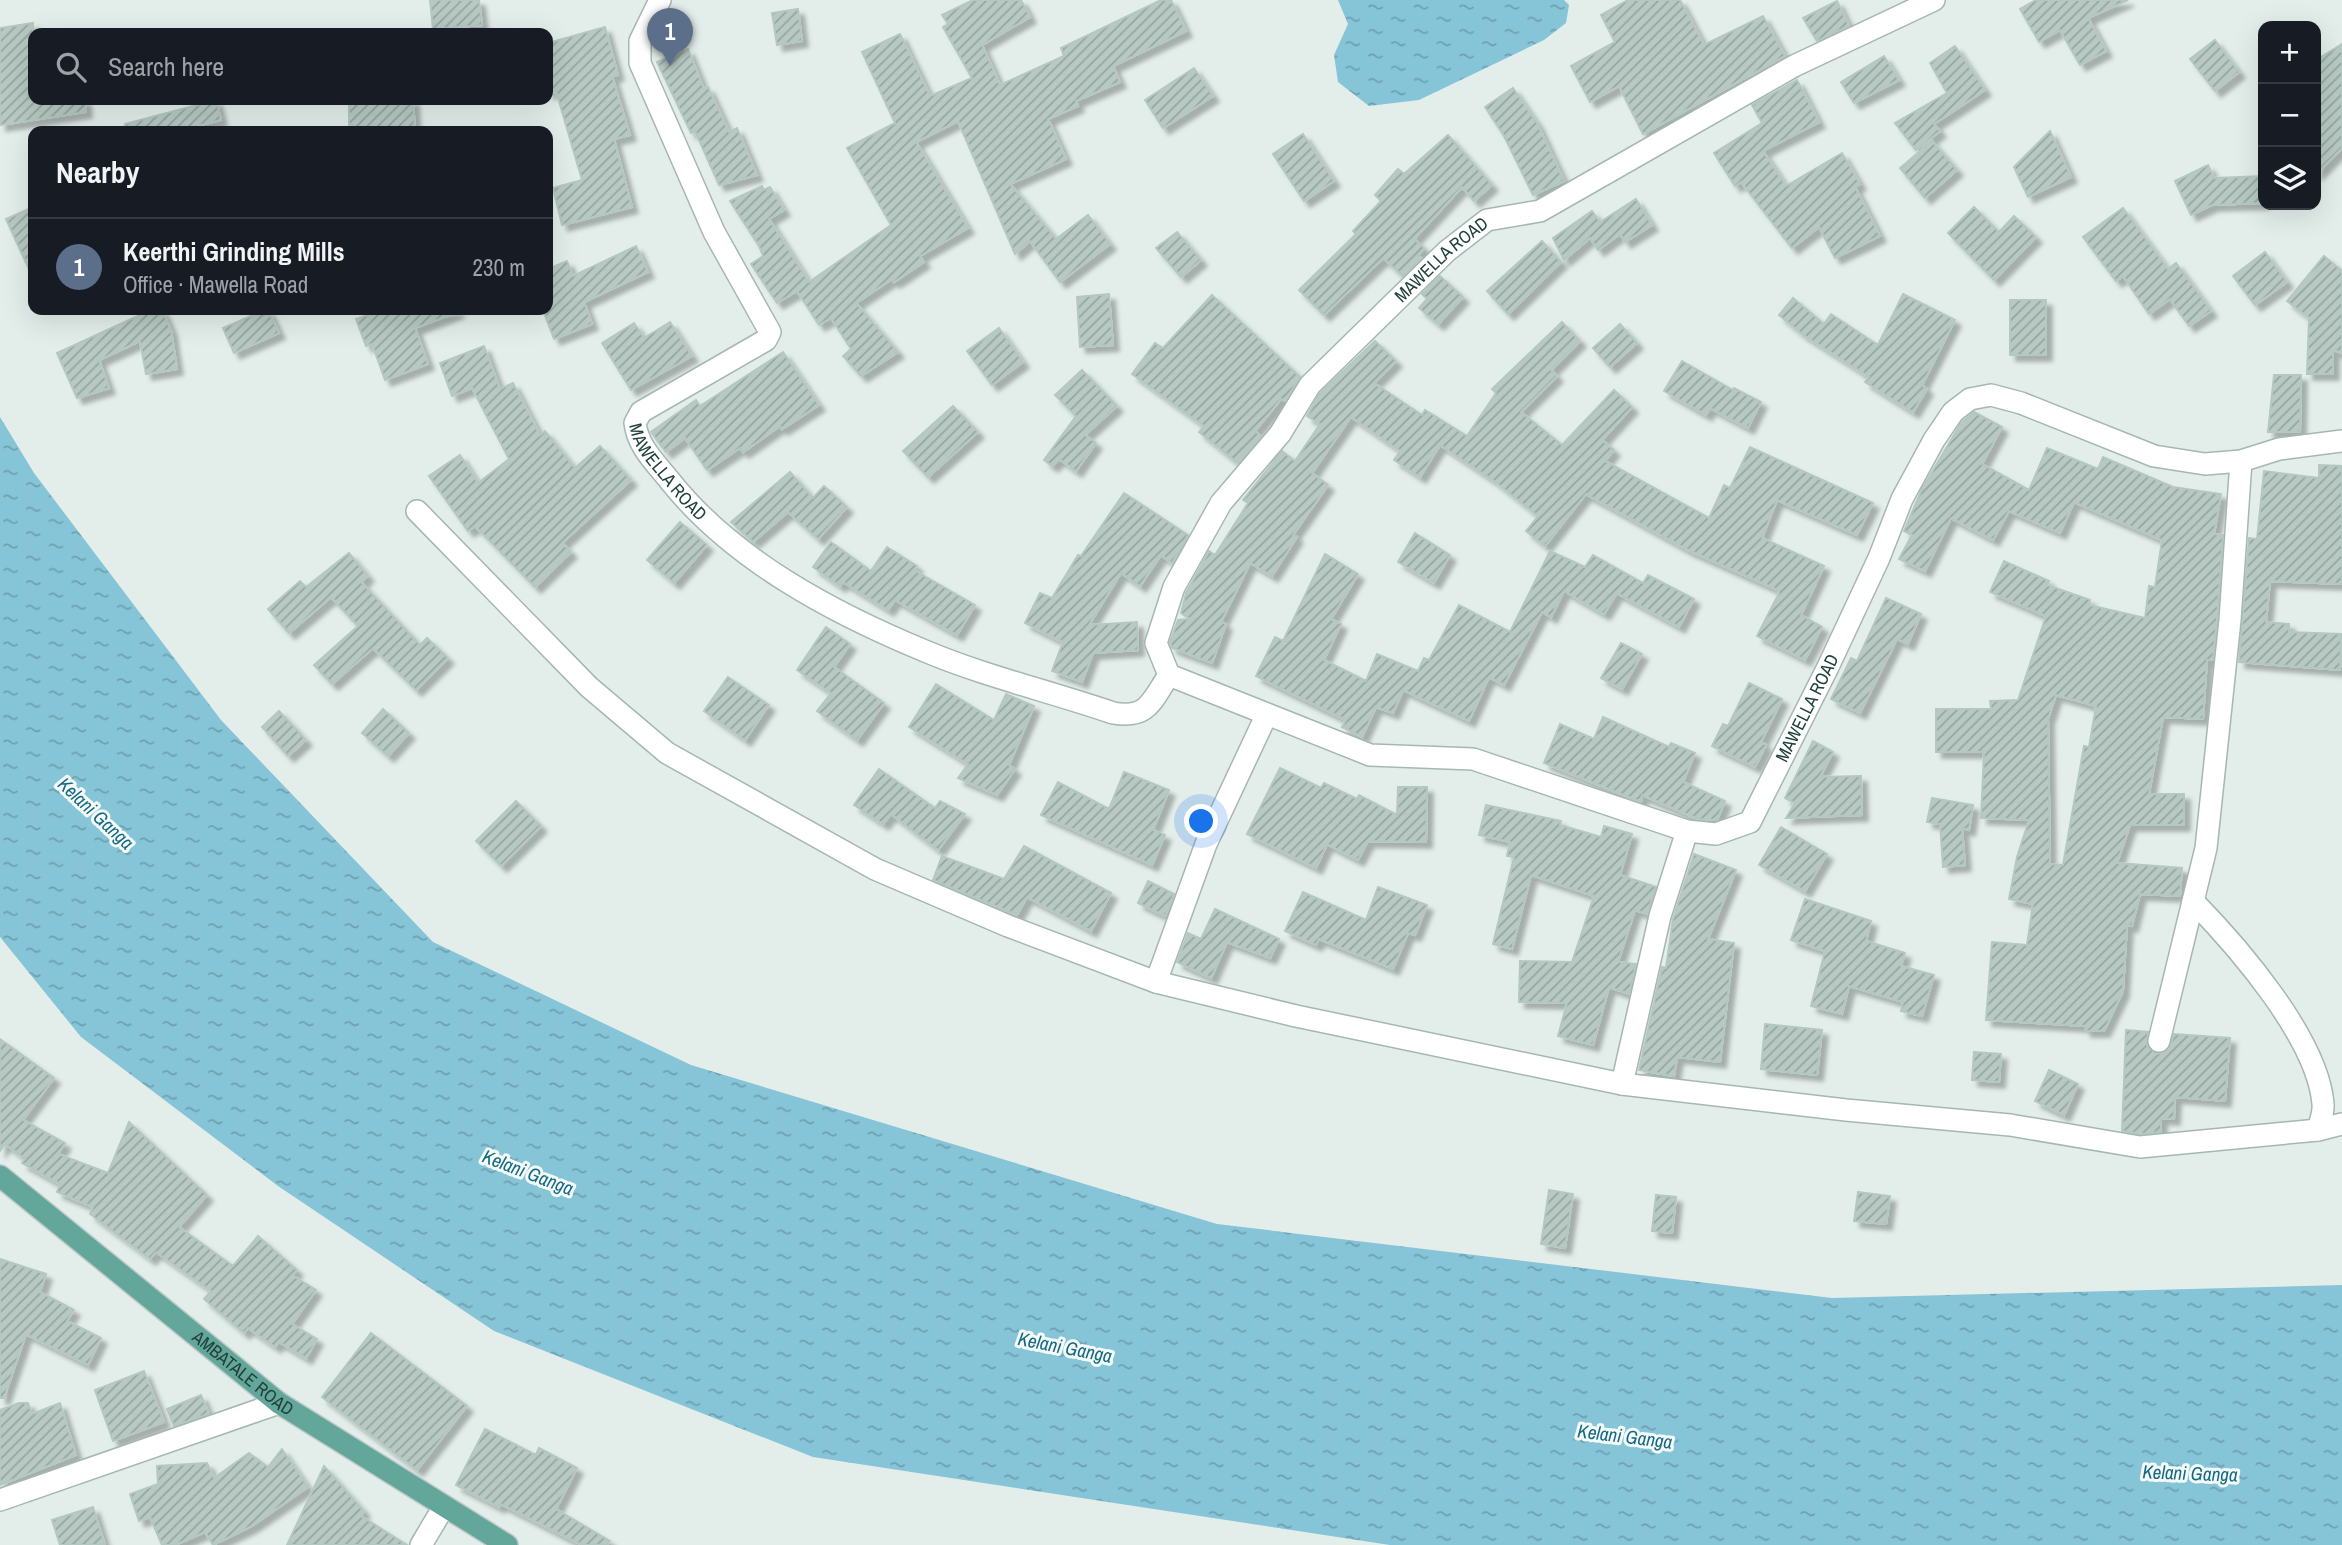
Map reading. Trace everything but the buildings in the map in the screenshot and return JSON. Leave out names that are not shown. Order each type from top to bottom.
[{"type":"main road","name":"AMBATALE ROAD","points":[[0,1176],[279,1403],[443,1508],[507,1545]]},
{"type":"street","name":"MAWELLA ROAD","points":[[660,0],[640,41],[640,63],[713,232],[770,332],[766,340],[641,412],[635,423],[637,440],[687,502],[753,560],[836,608],[926,652],[1113,713],[1133,716],[1147,709],[1169,675]]},
{"type":"street","name":"MAWELLA ROAD","points":[[1934,0],[1794,66],[1540,211],[1487,220],[1447,251],[1310,385],[1280,434],[1221,503],[1174,587],[1156,643],[1169,675],[1266,716],[1370,755],[1473,759],[1687,831],[1716,834],[1750,822],[1834,655],[1879,558],[1902,499],[1940,431],[1953,412],[1970,399],[1991,395],[2021,403],[2154,456],[2205,464],[2241,461],[2279,449],[2342,441]]},
{"type":"street","points":[[2159,1041],[2206,848],[2230,620],[2241,461]]},
{"type":"street","points":[[417,511],[589,687],[667,753],[875,869],[1009,926],[1156,982],[1296,1016],[1622,1084],[1846,1110],[2010,1125],[2140,1147],[2318,1130],[2342,1124]]},
{"type":"street","points":[[1156,982],[1206,844],[1266,716]]},
{"type":"street","points":[[1622,1084],[1660,916],[1687,831]]},
{"type":"street","points":[[2193,901],[2217,926],[2287,1015],[2312,1063],[2324,1105],[2318,1130]]},
{"type":"street","points":[[0,1500],[279,1403]]},
{"type":"street","points":[[422,1545],[443,1508]]},
{"type":"water","points":[[1338,0],[1564,0],[1569,5],[1566,23],[1544,40],[1419,100],[1369,106],[1338,82],[1334,55],[1348,24]]},
{"type":"water","name":"Kelani Ganga","points":[[0,417],[34,473],[221,720],[433,942],[691,1065],[1217,1224],[1832,1298],[2342,1285],[2342,1545],[1390,1545],[813,1457],[494,1331],[278,1186],[81,1037],[0,937]]},
{"type":"place","name":"Keerthi Grinding Mills","points":[[670,66]]}]
